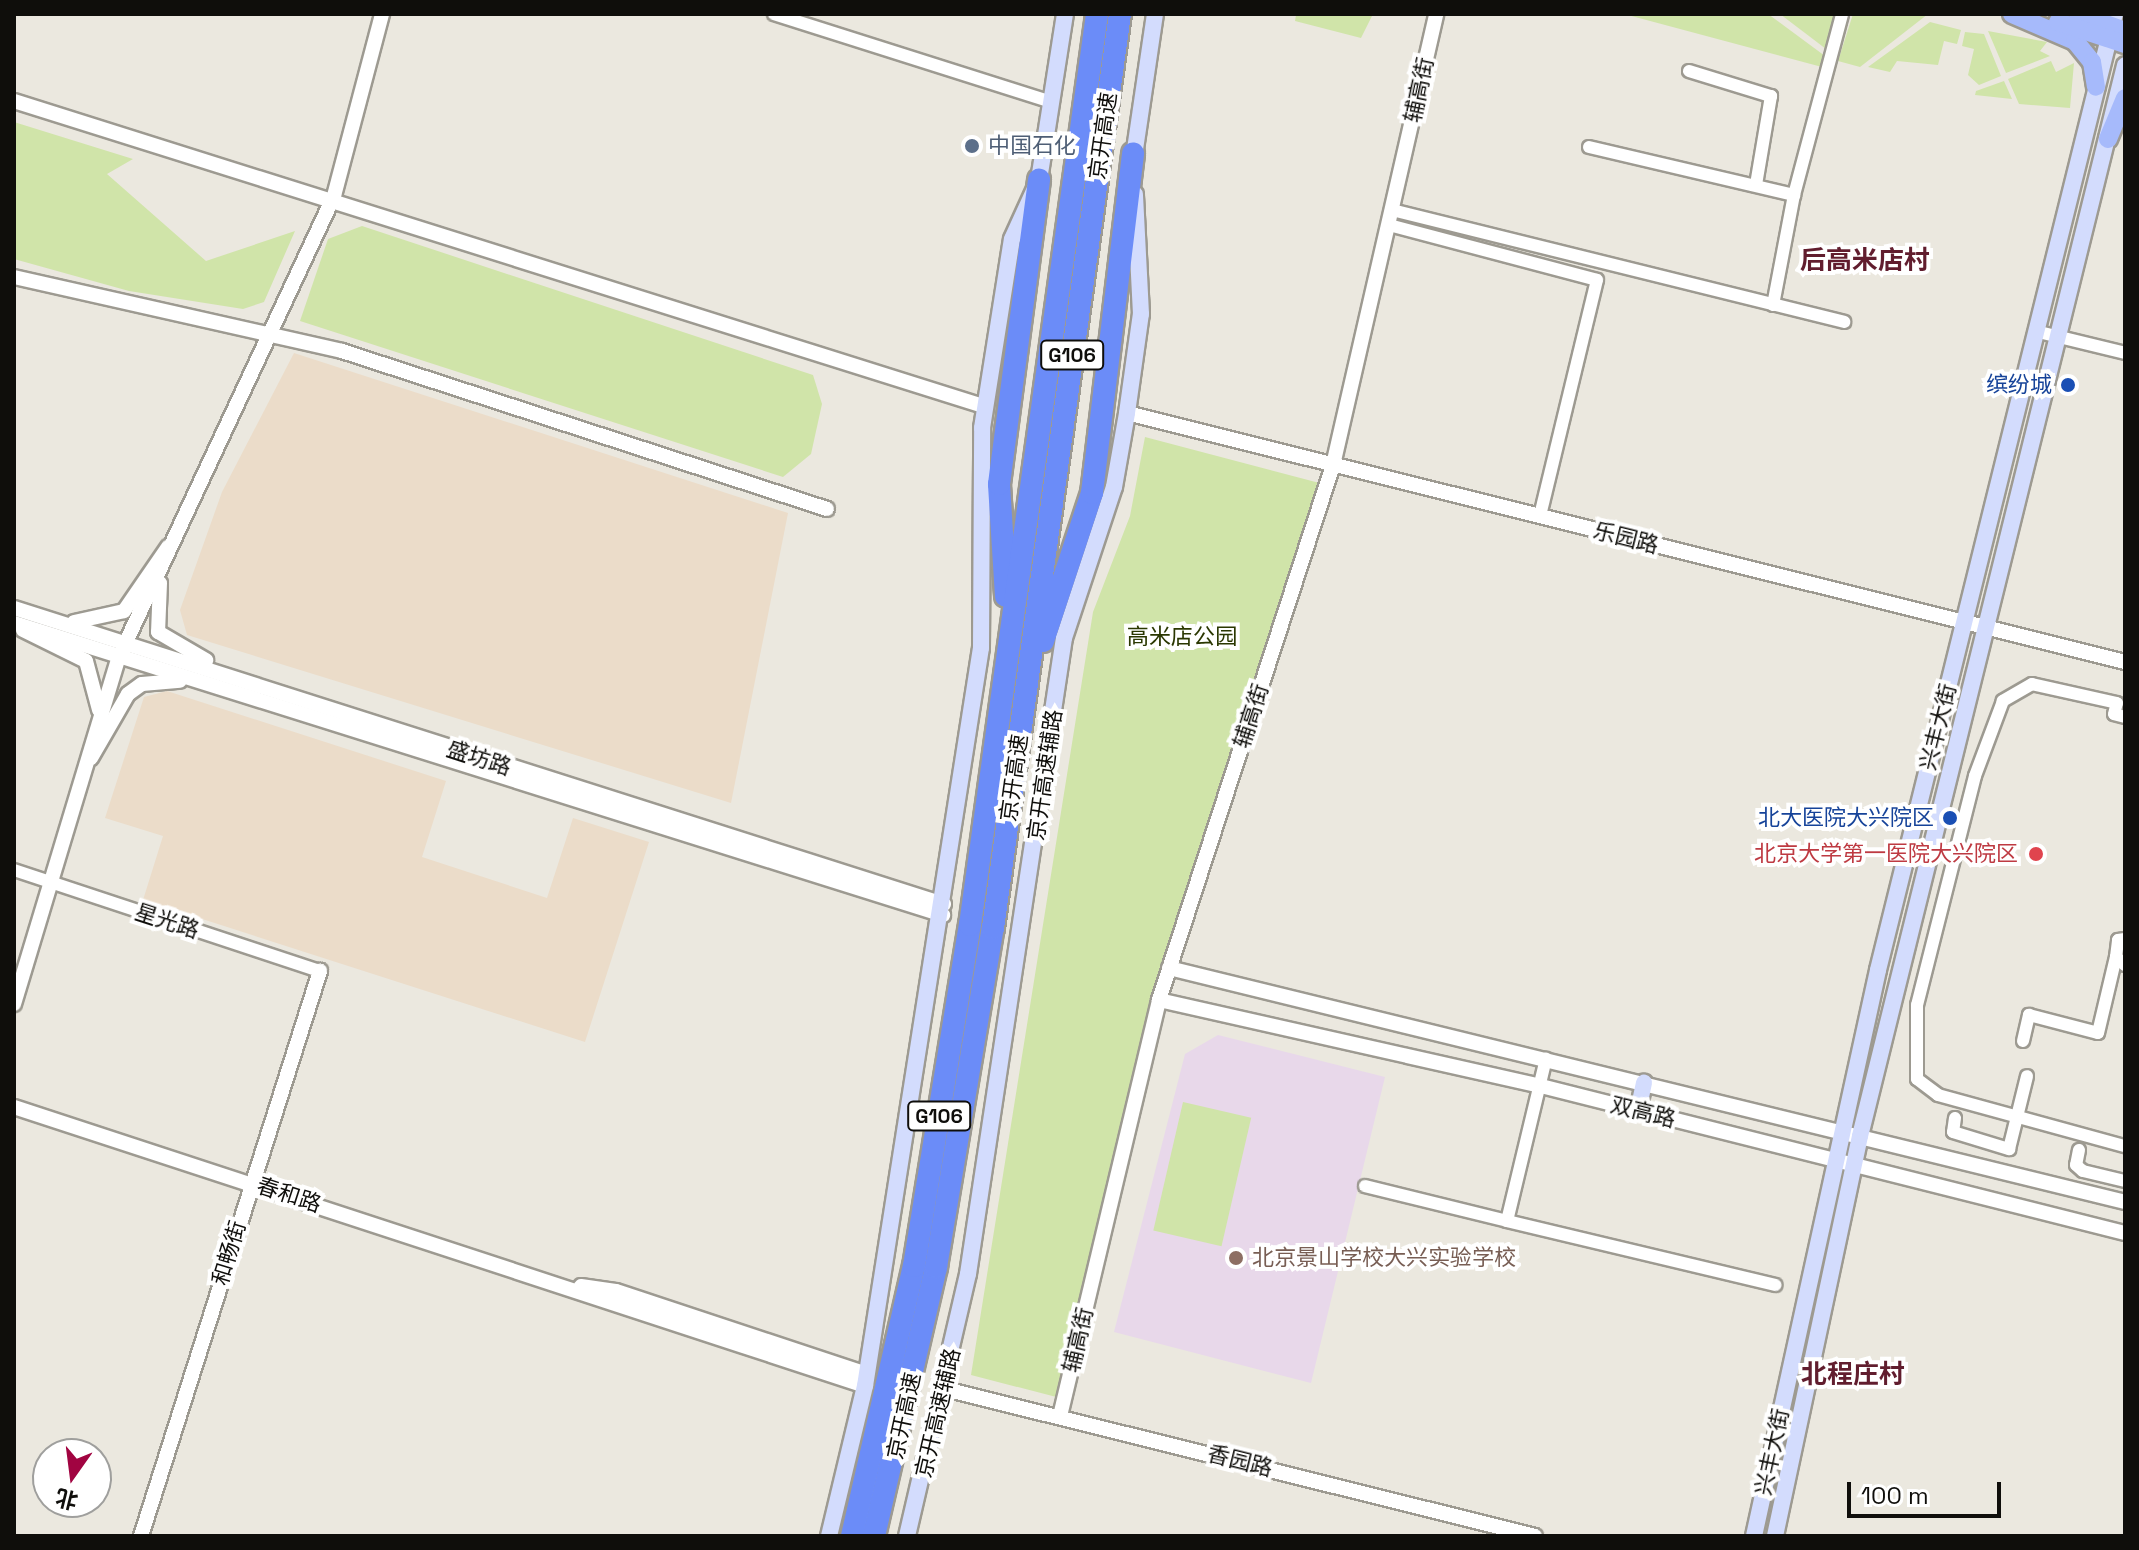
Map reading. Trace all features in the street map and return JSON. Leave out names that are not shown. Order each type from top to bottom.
[{"type":"highway","name":"京开高速","points":[[874,1536],[936,1267],[1014,694],[1097,14]]},
{"type":"highway","name":"京开高速","points":[[852,1536],[914,1266],[1014,694],[1120,14]]},
{"type":"highway","points":[[1014,694],[1092,493],[1133,153]]},
{"type":"highway","points":[[1014,694],[999,484],[1039,180]]},
{"type":"main road","points":[[829,1536],[866,1380],[944,910],[985,608],[978,486],[986,407],[1012,239],[1039,180],[1065,14]]},
{"type":"main road","name":"京开高速辅路","points":[[907,1536],[945,1389],[1025,920],[1064,638],[1114,487],[1127,413],[1142,282],[1133,153],[1155,14]]},
{"type":"main road","points":[[2012,14],[2075,41],[2092,62],[2096,87]]},
{"type":"main road","points":[[2033,14],[2117,31]]},
{"type":"main road","points":[[2078,14],[2117,31]]},
{"type":"main road","name":"兴丰大街","points":[[1754,1536],[1834,1160],[2096,87],[2117,31]]},
{"type":"main road","name":"兴丰大街","points":[[1775,1536],[1809,1391],[1860,1136],[2061,338],[2125,65]]},
{"type":"main road","points":[[2108,139],[2125,98]]},
{"type":"main road","points":[[1638,1111],[1644,1083]]},
{"type":"street","points":[[14,1004],[122,650],[273,334],[334,196],[382,14]]},
{"type":"street","points":[[774,14],[1051,102]]},
{"type":"street","name":"辅高街","points":[[1060,1416],[1159,1000],[1333,465],[1436,14]]},
{"type":"street","points":[[1773,305],[1794,195],[1842,14]]},
{"type":"street","points":[[1689,71],[1771,96],[1756,185]]},
{"type":"street","points":[[14,101],[334,196],[986,407]]},
{"type":"street","points":[[1589,147],[1794,195]]},
{"type":"street","points":[[1391,217],[1844,322]]},
{"type":"street","points":[[1391,217],[1597,280],[1540,516]]},
{"type":"street","points":[[14,277],[126,307],[273,334],[827,509]]},
{"type":"street","points":[[2035,331],[2125,353]]},
{"type":"street","name":"乐园路","points":[[1127,413],[2125,662]]},
{"type":"street","points":[[52,620],[85,623],[124,611],[151,564],[175,542]]},
{"type":"street","points":[[163,565],[158,632],[241,681]]},
{"type":"street","name":"盛坊路","points":[[14,608],[52,620],[202,683],[944,910]]},
{"type":"street","points":[[15,624],[38,642],[86,661],[98,689],[97,730]]},
{"type":"street","name":"盛坊路","points":[[15,624],[241,681],[944,910]]},
{"type":"street","points":[[88,761],[106,741],[128,694],[167,680],[202,683]]},
{"type":"street","points":[[2125,717],[2114,714],[2117,703],[2032,684],[2003,701],[1975,776],[1917,1005],[1917,1079],[1938,1095],[2125,1146]]},
{"type":"street","name":"星光路","points":[[14,870],[320,971]]},
{"type":"street","points":[[2023,1041],[2029,1015],[2098,1033],[2120,961],[2118,940],[2125,939]]},
{"type":"street","name":"双高路","points":[[1169,968],[2125,1202]]},
{"type":"street","name":"和畅街","points":[[141,1536],[320,971]]},
{"type":"street","name":"双高路","points":[[1159,1000],[1541,1086],[2125,1233]]},
{"type":"street","points":[[1507,1221],[1546,1059]]},
{"type":"street","points":[[1955,1118],[1953,1132],[2009,1149],[2027,1076]]},
{"type":"street","name":"春和路","points":[[14,1107],[564,1284],[616,1291],[866,1380]]},
{"type":"street","points":[[2079,1150],[2076,1165],[2083,1171],[2125,1181]]},
{"type":"street","points":[[1365,1186],[1775,1285]]},
{"type":"street","points":[[1786,1386],[1809,1391]]},
{"type":"street","name":"香园路","points":[[945,1389],[1535,1536]]},
{"type":"shaded area","points":[[294,353],[788,513],[731,803],[187,635],[180,610],[222,492]]},
{"type":"shaded area","points":[[167,691],[446,781],[422,857],[547,898],[573,818],[649,842],[585,1042],[143,900],[163,836],[105,818],[144,697]]},
{"type":"shaded area","name":"北京景山学校大兴实验学校","points":[[1218,1035],[1385,1077],[1311,1383],[1114,1332],[1185,1054]]},
{"type":"green space","points":[[1373,14],[1361,38],[1295,21],[1296,15]]},
{"type":"green space","points":[[1624,14],[1768,14],[1825,56],[1822,67]]},
{"type":"green space","points":[[1780,14],[1835,14],[1826,49]]},
{"type":"green space","points":[[1853,14],[1928,14],[1860,67],[1838,61]]},
{"type":"green space","points":[[1930,22],[1961,30],[1957,44],[1944,41],[1938,65],[1897,61],[1890,72],[1868,67]]},
{"type":"green space","points":[[1988,31],[2047,42],[2040,51],[2050,56],[2006,73]]},
{"type":"green space","points":[[1965,32],[1984,34],[2001,76],[1979,85],[1968,75],[1974,49],[1962,46]]},
{"type":"green space","points":[[2051,61],[2056,72],[2074,63],[2070,108],[2019,104],[2008,79]]},
{"type":"green space","points":[[2004,81],[2012,99],[1975,95],[1976,91]]},
{"type":"green space","points":[[14,122],[133,159],[107,174],[206,261],[295,231],[264,302],[243,309],[129,291],[14,259]]},
{"type":"green space","points":[[362,226],[813,375],[822,404],[811,454],[783,477],[300,321],[328,239]]},
{"type":"green space","name":"高米店公园","points":[[1145,437],[1327,485],[1182,927],[1064,1399],[971,1375],[1093,612],[1130,516]]},
{"type":"green space","points":[[1183,1102],[1251,1118],[1222,1246],[1153,1231]]},
{"type":"place","name":"中国石化","points":[[972,146]]},
{"type":"place","name":"缤纷城","points":[[2068,385]]},
{"type":"place","name":"北大医院大兴院区","points":[[1950,818]]},
{"type":"place","name":"北京大学第一医院大兴院区","points":[[2036,854]]},
{"type":"place","name":"北京景山学校大兴实验学校","points":[[1236,1258]]},
{"type":"district","name":"后高米店村","points":[[1865,261]]},
{"type":"district","name":"北程庄村","points":[[1853,1375]]}]
